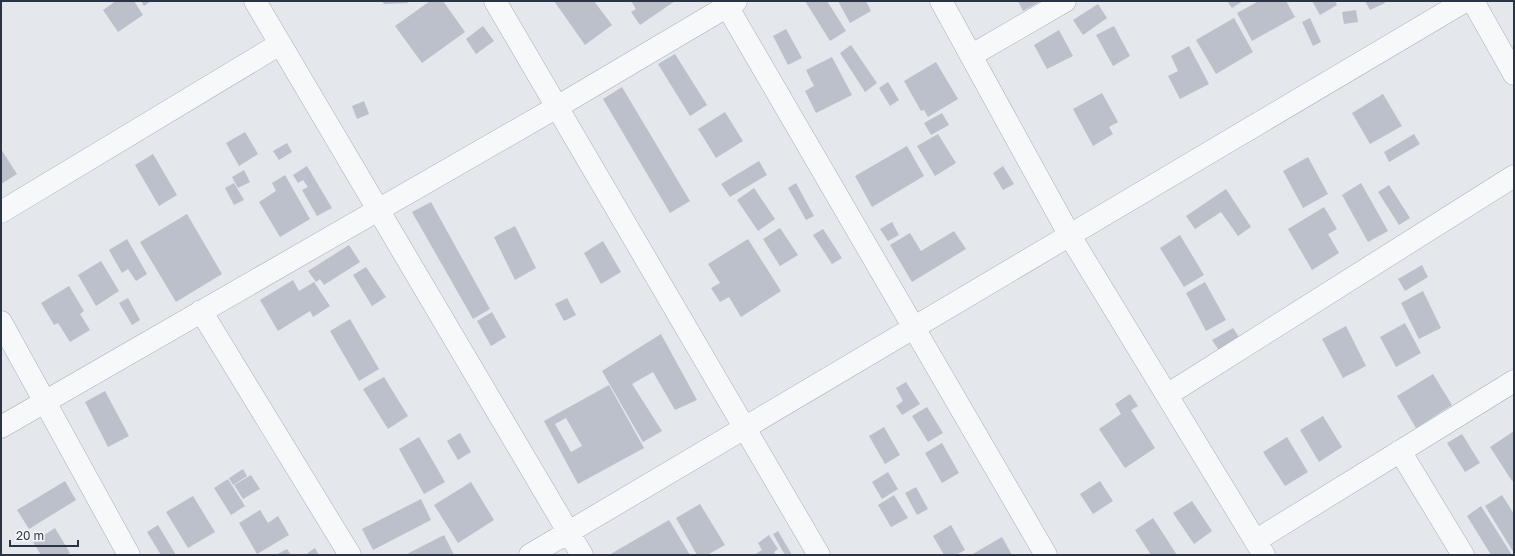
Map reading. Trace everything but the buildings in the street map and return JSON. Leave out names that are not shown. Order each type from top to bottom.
[{"type":"street","points":[[255,1],[582,555]]},
{"type":"street","points":[[495,1],[818,555]]},
{"type":"street","points":[[941,1],[1070,236],[1259,548],[1400,451],[1514,381]]},
{"type":"street","points":[[972,55],[1065,1]]},
{"type":"street","points":[[530,555],[1465,1]]},
{"type":"street","points":[[1473,1],[1514,74]]},
{"type":"street","points":[[1,427],[557,107],[729,3],[1046,555]]},
{"type":"street","points":[[1,212],[280,44]]},
{"type":"street","points":[[1167,395],[1514,176]]},
{"type":"street","points":[[201,311],[350,555]]},
{"type":"street","points":[[1,322],[129,555]]},
{"type":"street","points":[[1400,451],[1463,555]]}]
